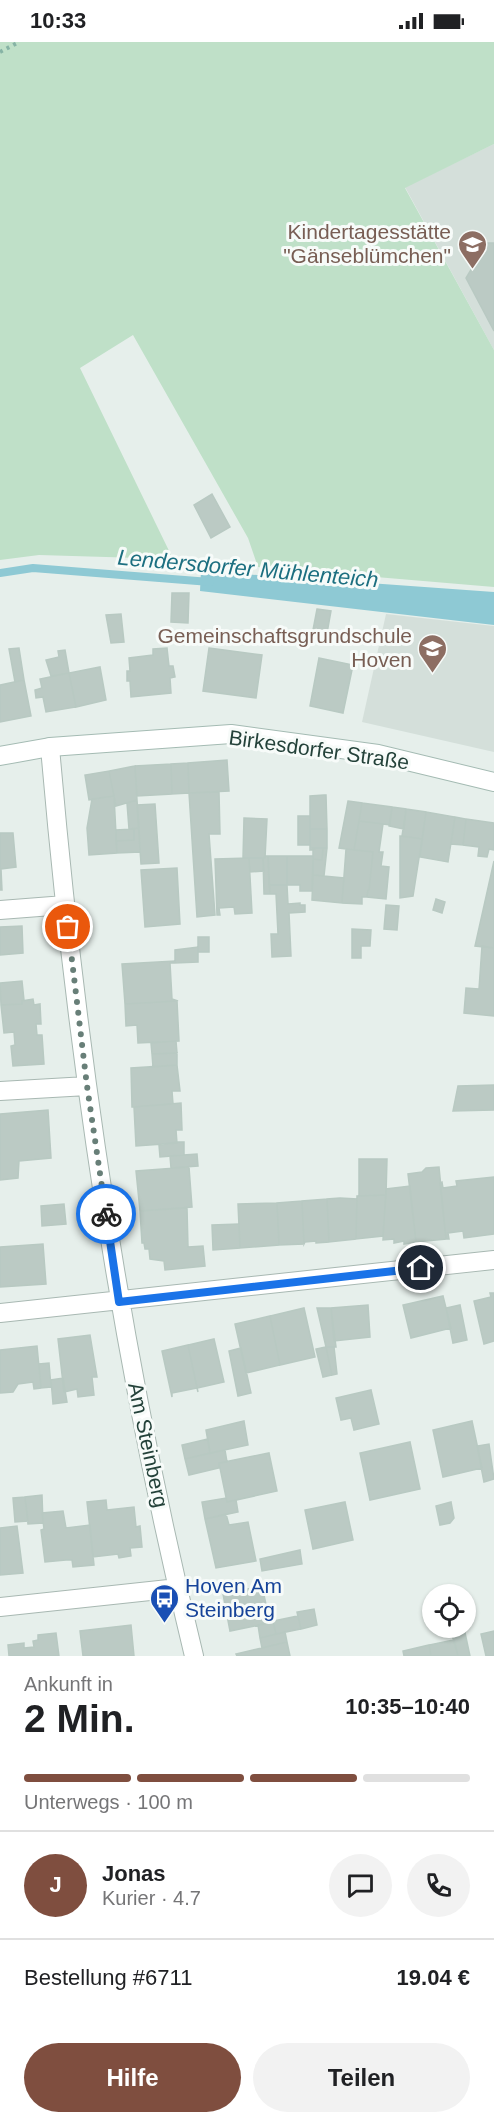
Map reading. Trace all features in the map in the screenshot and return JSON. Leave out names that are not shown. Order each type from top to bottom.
[{"type":"street","name":"Birkesdorfer Straße","points":[[0,756],[50,747],[231,734],[378,754],[494,782]]},
{"type":"street","name":"Am Steinberg","points":[[50,747],[65,905],[87,1086],[119,1302],[194,1656]]},
{"type":"street","points":[[0,910],[65,905]]},
{"type":"street","points":[[0,1091],[87,1086]]},
{"type":"street","points":[[0,1313],[494,1260]]},
{"type":"street","points":[[0,1607],[178,1588]]},
{"type":"path","points":[[0,52],[20,42]]},
{"type":"shaded area","name":"Kindertagesstätte \"Gänseblümchen\"","points":[[494,144],[494,350],[405,187]]},
{"type":"shaded area","name":"Gemeinschaftsgrundschule Hoven","points":[[386,614],[494,626],[494,752],[362,722]]},
{"type":"green space","points":[[0,42],[494,42],[494,144],[405,188],[494,350],[494,587],[258,567],[248,538],[133,335],[80,368],[173,559],[39,555],[0,560]]},
{"type":"water","points":[[201,571],[494,592],[494,625],[200,591]]},
{"type":"building","points":[[487,243],[494,243],[494,331],[466,278]]},
{"type":"building","points":[[212,494],[230,527],[211,538],[194,505]]},
{"type":"building","points":[[172,593],[189,593],[188,623],[171,622]]},
{"type":"building","points":[[317,609],[331,611],[327,633],[313,630]]},
{"type":"building","points":[[121,614],[124,642],[111,643],[106,615]]},
{"type":"building","points":[[19,648],[24,680],[15,682],[9,649]]},
{"type":"building","points":[[167,648],[169,666],[173,666],[175,677],[170,678],[171,693],[131,697],[130,681],[127,681],[127,671],[130,671],[129,658],[153,655],[153,649]]},
{"type":"building","points":[[209,648],[262,655],[256,698],[203,691]]},
{"type":"building","points":[[65,650],[69,673],[51,676],[46,660],[59,657],[58,651]]},
{"type":"building","points":[[319,658],[353,665],[343,713],[310,706]]},
{"type":"building","points":[[100,667],[106,700],[76,707],[69,673]]},
{"type":"building","points":[[69,673],[76,707],[46,712],[43,697],[36,698],[35,690],[42,688],[40,679]]},
{"type":"building","points":[[24,680],[31,716],[0,722],[0,685]]},
{"type":"building","points":[[227,760],[229,791],[189,793],[188,763]]},
{"type":"building","points":[[188,763],[189,793],[172,794],[171,764]]},
{"type":"building","points":[[171,764],[172,794],[137,796],[135,766]]},
{"type":"building","points":[[135,766],[137,800],[116,806],[109,771]]},
{"type":"building","points":[[109,771],[114,796],[89,800],[85,775]]},
{"type":"building","points":[[219,792],[220,834],[209,834],[215,915],[197,917],[189,793]]},
{"type":"building","points":[[326,795],[327,829],[310,829],[310,796]]},
{"type":"building","points":[[114,796],[117,853],[89,855],[87,828],[92,799]]},
{"type":"building","points":[[137,800],[139,828],[129,829],[127,803]]},
{"type":"building","points":[[348,801],[362,803],[354,850],[339,848]]},
{"type":"building","points":[[362,803],[392,807],[390,825],[359,821]]},
{"type":"building","points":[[155,804],[159,863],[141,864],[137,805]]},
{"type":"building","points":[[392,807],[406,809],[404,829],[389,826]]},
{"type":"building","points":[[406,809],[426,812],[422,839],[402,836]]},
{"type":"building","points":[[426,812],[455,817],[448,862],[420,857]]},
{"type":"building","points":[[298,816],[310,816],[310,845],[298,845]]},
{"type":"building","points":[[455,817],[466,819],[463,845],[451,844]]},
{"type":"building","points":[[244,818],[267,819],[265,858],[243,858]]},
{"type":"building","points":[[466,819],[494,823],[494,850],[489,849],[487,857],[478,856],[479,847],[463,845]]},
{"type":"building","points":[[359,821],[383,824],[379,852],[383,852],[381,866],[389,867],[386,899],[367,897],[373,852],[354,850]]},
{"type":"building","points":[[139,828],[140,852],[117,853],[116,841],[134,840],[134,829]]},
{"type":"building","points":[[134,829],[134,840],[116,841],[116,830]]},
{"type":"building","points":[[310,829],[327,829],[327,848],[310,850]]},
{"type":"building","points":[[0,833],[13,833],[16,867],[1,869],[2,890],[0,890]]},
{"type":"building","points":[[400,836],[422,839],[413,896],[400,898]]},
{"type":"building","points":[[313,848],[323,848],[322,860],[313,859]]},
{"type":"building","points":[[323,848],[327,848],[324,876],[313,875],[313,859],[322,860]]},
{"type":"building","points":[[346,849],[373,852],[369,890],[367,897],[362,897],[362,904],[342,903]]},
{"type":"building","points":[[268,856],[270,894],[264,894],[263,858]]},
{"type":"building","points":[[268,856],[287,856],[287,885],[269,885]]},
{"type":"building","points":[[287,856],[313,856],[312,891],[300,891],[300,885],[287,885]]},
{"type":"building","points":[[249,858],[252,913],[235,914],[234,907],[219,908],[220,915],[217,915],[215,859]]},
{"type":"building","points":[[249,858],[263,858],[264,871],[250,872]]},
{"type":"building","points":[[494,861],[494,948],[475,946]]},
{"type":"building","points":[[177,868],[180,924],[145,927],[141,870]]},
{"type":"building","points":[[313,875],[344,878],[342,903],[312,900]]},
{"type":"building","points":[[269,885],[287,885],[288,904],[305,905],[305,912],[289,913],[291,956],[272,957],[271,934],[278,934],[276,894],[270,894]]},
{"type":"building","points":[[436,899],[445,902],[442,913],[433,910]]},
{"type":"building","points":[[386,905],[399,906],[397,930],[384,929]]},
{"type":"building","points":[[22,926],[23,953],[0,955],[0,927]]},
{"type":"building","points":[[352,929],[371,930],[370,946],[361,946],[361,958],[352,958]]},
{"type":"building","points":[[198,937],[209,937],[209,952],[198,952]]},
{"type":"building","points":[[482,946],[494,948],[494,1016],[464,1013],[466,988],[479,989]]},
{"type":"building","points":[[198,947],[198,962],[175,963],[175,950]]},
{"type":"building","points":[[175,961],[175,963],[170,963],[172,999],[178,1001],[125,1004],[122,964]]},
{"type":"building","points":[[22,981],[24,1000],[22,1004],[1,1005],[0,983]]},
{"type":"building","points":[[33,999],[34,1005],[40,1004],[41,1024],[36,1024],[37,1035],[42,1035],[44,1064],[13,1066],[11,1046],[15,1045],[14,1032],[4,1033],[1,1005],[22,1004],[22,1001]]},
{"type":"building","points":[[177,1001],[179,1041],[138,1043],[137,1025],[126,1026],[125,1004]]},
{"type":"building","points":[[176,1041],[177,1053],[152,1054],[151,1043]]},
{"type":"building","points":[[177,1053],[177,1065],[153,1067],[152,1054]]},
{"type":"building","points":[[177,1065],[180,1091],[172,1091],[173,1104],[132,1107],[131,1068]]},
{"type":"building","points":[[494,1085],[494,1110],[453,1111],[458,1086]]},
{"type":"building","points":[[181,1103],[182,1130],[176,1130],[177,1143],[136,1146],[134,1107]]},
{"type":"building","points":[[48,1110],[51,1158],[19,1161],[18,1178],[0,1180],[0,1114]]},
{"type":"building","points":[[184,1142],[184,1155],[160,1157],[159,1145]]},
{"type":"building","points":[[197,1154],[198,1166],[171,1168],[170,1156]]},
{"type":"building","points":[[359,1159],[387,1159],[386,1195],[359,1196]]},
{"type":"building","points":[[189,1167],[192,1207],[140,1211],[136,1171]]},
{"type":"building","points":[[439,1167],[446,1239],[416,1242],[408,1174],[422,1172],[426,1168]]},
{"type":"building","points":[[494,1177],[494,1234],[464,1238],[463,1231],[448,1233],[449,1239],[446,1239],[440,1183],[442,1182],[443,1188],[457,1186],[456,1181]]},
{"type":"building","points":[[410,1186],[416,1242],[404,1244],[404,1241],[394,1243],[394,1239],[383,1240],[386,1189]]},
{"type":"building","points":[[386,1195],[383,1236],[356,1239],[357,1196]]},
{"type":"building","points":[[327,1199],[357,1199],[356,1239],[329,1242]]},
{"type":"building","points":[[327,1199],[329,1242],[316,1243],[316,1241],[304,1244],[302,1201]]},
{"type":"building","points":[[302,1201],[304,1244],[279,1245],[277,1203]]},
{"type":"building","points":[[277,1203],[279,1245],[240,1248],[238,1204]]},
{"type":"building","points":[[64,1204],[66,1224],[42,1226],[41,1206]]},
{"type":"building","points":[[187,1208],[188,1247],[203,1246],[205,1266],[165,1270],[164,1261],[150,1259],[149,1249],[145,1249],[142,1243],[140,1211]]},
{"type":"building","points":[[239,1224],[240,1248],[213,1250],[212,1225]]},
{"type":"building","points":[[43,1244],[46,1284],[0,1287],[0,1247]]},
{"type":"building","points":[[490,1293],[494,1293],[494,1341],[484,1344],[474,1301],[491,1297]]},
{"type":"building","points":[[443,1296],[451,1328],[411,1338],[403,1305]]},
{"type":"building","points":[[368,1305],[370,1337],[334,1341],[331,1308]]},
{"type":"building","points":[[460,1305],[467,1340],[453,1343],[446,1308]]},
{"type":"building","points":[[304,1308],[315,1357],[280,1365],[270,1316]]},
{"type":"building","points":[[317,1308],[331,1308],[336,1347],[326,1347]]},
{"type":"building","points":[[270,1316],[280,1365],[246,1373],[235,1324]]},
{"type":"building","points":[[90,1335],[97,1377],[92,1377],[94,1395],[78,1397],[77,1389],[64,1392],[58,1339]]},
{"type":"building","points":[[214,1339],[224,1382],[197,1388],[188,1345]]},
{"type":"building","points":[[188,1345],[198,1392],[197,1388],[172,1393],[172,1397],[162,1351]]},
{"type":"building","points":[[37,1346],[41,1388],[34,1389],[33,1382],[18,1384],[13,1392],[0,1393],[0,1350]]},
{"type":"building","points":[[326,1347],[334,1347],[337,1374],[332,1375]]},
{"type":"building","points":[[326,1347],[332,1375],[323,1377],[316,1349]]},
{"type":"building","points":[[241,1348],[251,1393],[238,1396],[229,1351]]},
{"type":"building","points":[[49,1363],[51,1387],[41,1388],[39,1364]]},
{"type":"building","points":[[63,1378],[67,1402],[53,1404],[51,1380]]},
{"type":"building","points":[[371,1390],[379,1424],[354,1430],[351,1418],[341,1420],[336,1398]]},
{"type":"building","points":[[244,1421],[248,1445],[210,1453],[206,1430]]},
{"type":"building","points":[[472,1421],[482,1468],[443,1477],[433,1430]]},
{"type":"building","points":[[208,1439],[210,1453],[185,1459],[182,1445]]},
{"type":"building","points":[[410,1442],[420,1489],[370,1500],[360,1453]]},
{"type":"building","points":[[489,1444],[494,1479],[484,1482],[477,1446]]},
{"type":"building","points":[[225,1450],[227,1462],[219,1463],[219,1468],[189,1475],[185,1459]]},
{"type":"building","points":[[269,1453],[277,1491],[227,1502],[219,1463]]},
{"type":"building","points":[[42,1495],[43,1523],[28,1524],[25,1497]]},
{"type":"building","points":[[25,1497],[28,1521],[15,1522],[13,1498]]},
{"type":"building","points":[[226,1498],[227,1502],[236,1500],[238,1512],[205,1519],[202,1502]]},
{"type":"building","points":[[106,1500],[107,1510],[134,1507],[136,1527],[140,1526],[142,1547],[130,1548],[131,1556],[119,1558],[118,1554],[93,1557],[87,1502]]},
{"type":"building","points":[[345,1502],[353,1540],[313,1549],[305,1510]]},
{"type":"building","points":[[451,1502],[454,1518],[450,1523],[440,1525],[436,1506]]},
{"type":"building","points":[[63,1511],[66,1528],[90,1525],[94,1565],[73,1567],[72,1560],[45,1562],[41,1530],[44,1529],[42,1513]]},
{"type":"building","points":[[226,1514],[229,1525],[248,1522],[256,1561],[216,1568],[205,1519]]},
{"type":"building","points":[[17,1526],[23,1573],[0,1575],[0,1528]]},
{"type":"building","points":[[300,1550],[302,1564],[262,1571],[260,1559]]},
{"type":"building","points":[[262,1586],[270,1623],[230,1631],[223,1594]]},
{"type":"building","points":[[314,1609],[317,1625],[301,1629],[297,1612]]},
{"type":"building","points":[[298,1616],[301,1629],[276,1634],[273,1621]]},
{"type":"building","points":[[273,1621],[276,1634],[260,1638],[258,1625]]},
{"type":"building","points":[[131,1625],[134,1656],[83,1656],[80,1631]]},
{"type":"building","points":[[494,1631],[494,1656],[486,1656],[481,1634]]},
{"type":"building","points":[[285,1632],[287,1642],[262,1648],[260,1638]]},
{"type":"building","points":[[56,1633],[59,1656],[9,1656],[8,1645],[24,1643],[24,1648],[34,1647],[33,1641],[38,1640],[38,1635]]},
{"type":"building","points":[[453,1638],[466,1638],[470,1656],[458,1656]]},
{"type":"building","points":[[454,1640],[458,1656],[431,1656],[429,1645]]},
{"type":"building","points":[[287,1642],[290,1656],[237,1656],[236,1654]]},
{"type":"building","points":[[429,1645],[431,1656],[404,1656],[403,1651]]},
{"type":"waterway","name":"Lendersdorfer Mühlenteich","points":[[0,573],[33,568],[210,582]]},
{"type":"way so far","points":[[68,927],[87,1086],[106,1214]]},
{"type":"place","name":"Kindertagesstätte \"Gänseblümchen\"","points":[[472,270]]},
{"type":"place","name":"Gemeinschaftsgrundschule Hoven","points":[[433,674]]},
{"type":"place","name":"Hoven Am Steinberg","points":[[164,1624]]},
{"type":"route","points":[[106,1214],[119,1302],[421,1268]]}]
